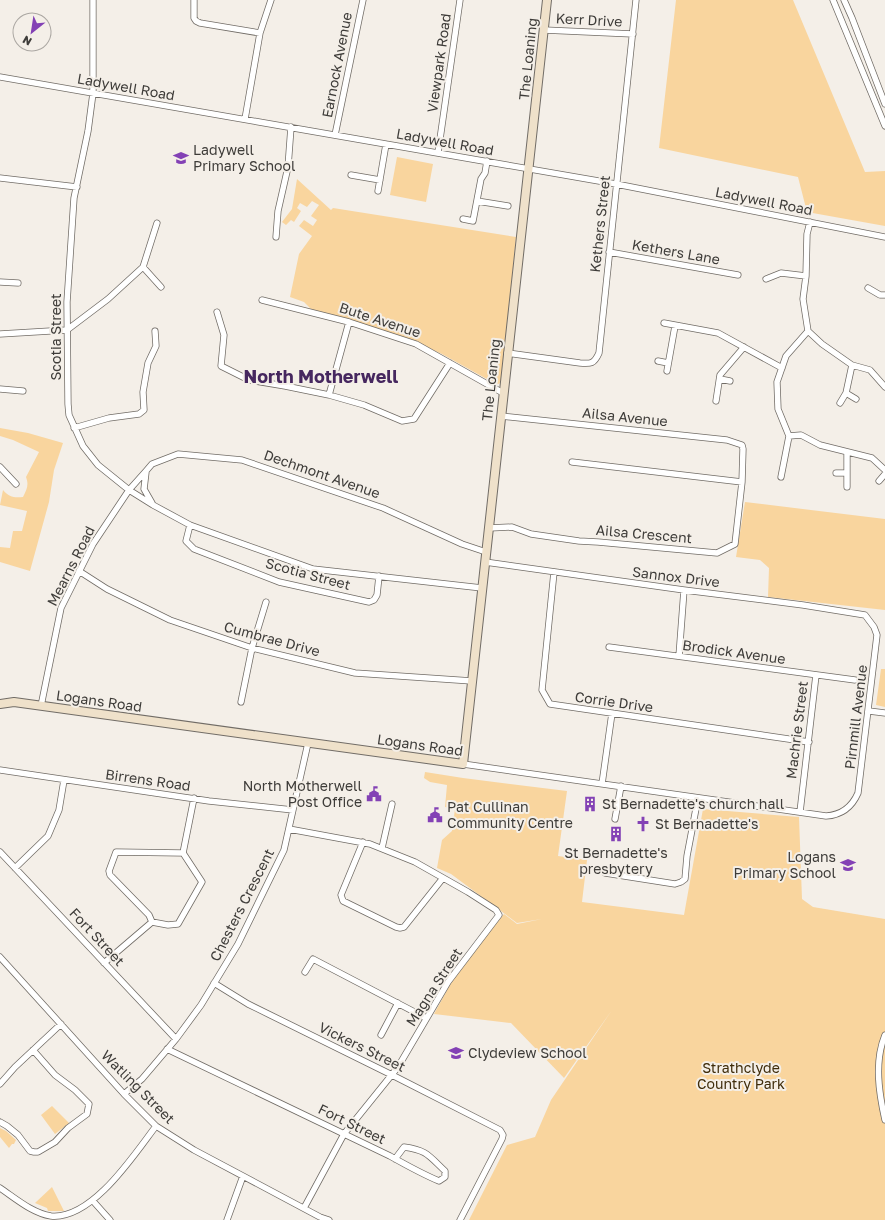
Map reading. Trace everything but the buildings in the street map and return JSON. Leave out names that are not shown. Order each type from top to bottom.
[{"type":"street","name":"Scotia Street","points":[[93,0],[92,93],[88,131],[74,198],[67,302],[69,415],[83,446],[98,465],[129,490],[190,525],[313,569],[482,588]]},
{"type":"street","points":[[194,0],[194,18],[200,23],[260,32]]},
{"type":"street","points":[[245,119],[260,32],[270,0]]},
{"type":"street","name":"Earnock Avenue","points":[[335,135],[363,0]]},
{"type":"street","name":"Viewpark Road","points":[[438,153],[460,0]]},
{"type":"street","name":"The Loaning","points":[[463,764],[547,0]]},
{"type":"street","name":"Kethers Street","points":[[507,354],[590,364],[596,360],[599,353],[636,0]]},
{"type":"street","points":[[833,0],[885,126]]},
{"type":"street","points":[[844,0],[885,104]]},
{"type":"street","name":"Kerr Drive","points":[[544,30],[632,34]]},
{"type":"street","name":"Ladywell Road","points":[[0,77],[616,184],[885,237]]},
{"type":"street","points":[[276,237],[278,211],[288,167],[291,127]]},
{"type":"street","points":[[378,191],[386,144]]},
{"type":"street","points":[[463,219],[473,221],[486,161]]},
{"type":"street","points":[[351,175],[380,180]]},
{"type":"street","points":[[0,178],[76,188]]},
{"type":"street","points":[[477,201],[508,206]]},
{"type":"street","points":[[810,222],[807,234],[806,276],[803,299],[808,330],[822,344],[852,365],[870,370],[885,387]]},
{"type":"street","points":[[0,334],[67,330],[108,299],[143,267],[157,223]]},
{"type":"street","name":"Kethers Lane","points":[[610,252],[738,275]]},
{"type":"street","points":[[143,267],[161,287]]},
{"type":"street","points":[[766,279],[781,273],[806,276]]},
{"type":"street","points":[[0,282],[18,283]]},
{"type":"street","points":[[868,288],[880,295],[885,295]]},
{"type":"street","name":"Bute Avenue","points":[[262,300],[349,322],[416,344],[503,393]]},
{"type":"street","points":[[217,312],[224,335],[221,366],[249,380],[329,395],[364,405],[402,421],[414,419],[450,363]]},
{"type":"street","points":[[329,395],[349,322]]},
{"type":"street","points":[[664,323],[718,333],[782,368]]},
{"type":"street","points":[[667,371],[675,326]]},
{"type":"street","points":[[781,477],[789,436],[778,409],[777,382],[786,356],[808,330]]},
{"type":"street","points":[[74,428],[109,418],[139,414],[144,410],[143,392],[148,363],[156,346],[155,331]]},
{"type":"street","points":[[716,401],[720,376],[744,347]]},
{"type":"street","points":[[658,361],[668,363]]},
{"type":"street","points":[[840,403],[846,393],[852,365]]},
{"type":"street","points":[[720,379],[730,381]]},
{"type":"street","points":[[0,389],[23,392]]},
{"type":"street","points":[[846,393],[856,399]]},
{"type":"street","name":"Ailsa Avenue","points":[[501,416],[727,440],[742,445],[743,449]]},
{"type":"street","points":[[789,436],[801,435],[820,446],[872,458],[885,470]]},
{"type":"street","name":"Ailsa Crescent","points":[[488,528],[512,527],[531,534],[579,541],[717,553],[735,544],[742,482],[743,449]]},
{"type":"street","points":[[847,453],[847,487]]},
{"type":"street","name":"Dechmont Avenue","points":[[129,490],[152,464],[178,454],[242,460],[383,508],[462,544],[486,552]]},
{"type":"street","points":[[572,462],[742,482]]},
{"type":"street","points":[[0,467],[16,484]]},
{"type":"street","points":[[146,470],[144,489],[153,505]]},
{"type":"street","points":[[836,473],[847,473]]},
{"type":"street","points":[[879,480],[885,474]]},
{"type":"street","name":"Mearns Road","points":[[41,706],[61,608],[93,544],[129,490]]},
{"type":"street","name":"Scotia Street","points":[[190,525],[186,541],[194,549],[280,582],[369,602],[374,600],[376,595],[379,576]]},
{"type":"street","name":"Sannox Drive","points":[[485,562],[803,605],[865,616]]},
{"type":"street","name":"Cumbrae Drive","points":[[80,571],[107,588],[170,620],[252,648],[355,673],[472,681]]},
{"type":"street","name":"Corrie Drive","points":[[554,572],[542,690],[550,704],[809,742]]},
{"type":"street","points":[[679,656],[684,590]]},
{"type":"street","points":[[241,702],[252,648],[266,602]]},
{"type":"street","name":"Pirnmill Avenue","points":[[836,814],[842,813],[848,808],[853,803],[858,793],[877,635],[874,627],[865,616]]},
{"type":"street","name":"Brodick Avenue","points":[[609,647],[855,680]]},
{"type":"street","name":"Machrie Street","points":[[800,812],[816,675]]},
{"type":"street","name":"Logans Road","points":[[0,704],[14,702],[621,786],[826,816],[836,814]]},
{"type":"street","points":[[869,711],[885,713]]},
{"type":"street","points":[[602,784],[612,714]]},
{"type":"street","name":"Chesters Crescent","points":[[124,1094],[142,1078],[176,1039],[214,983],[238,944],[284,850],[308,743]]},
{"type":"street","name":"Birrens Road","points":[[0,770],[194,798],[293,810]]},
{"type":"street","points":[[15,868],[48,836],[59,810],[64,780]]},
{"type":"street","points":[[615,819],[621,786]]},
{"type":"street","points":[[152,922],[168,925],[178,924],[202,882],[183,853],[194,798]]},
{"type":"street","points":[[605,873],[675,884],[685,879],[687,856],[698,798]]},
{"type":"street","points":[[382,848],[392,804]]},
{"type":"street","points":[[289,829],[363,842],[382,848],[415,862],[443,878],[404,926],[400,928],[343,901],[340,895],[363,842]]},
{"type":"street","name":"Fort Street","points":[[0,852],[176,1039]]},
{"type":"street","points":[[152,922],[149,915],[110,875],[109,871],[116,852],[183,853]]},
{"type":"street","name":"Magna Street","points":[[304,1208],[344,1134],[392,1074],[448,982],[498,915],[496,910],[443,878]]},
{"type":"street","points":[[104,963],[152,922]]},
{"type":"street","name":"Watling Street","points":[[0,957],[124,1094],[156,1126],[194,1150],[329,1220]]},
{"type":"street","points":[[305,972],[313,959],[426,1018]]},
{"type":"street","name":"Vickers Street","points":[[214,983],[248,1004],[392,1074],[500,1130],[503,1134],[502,1139],[460,1220]]},
{"type":"street","points":[[381,1035],[398,1003]]},
{"type":"street","points":[[0,1084],[14,1067],[61,1024]]},
{"type":"street","points":[[885,1035],[882,1042],[879,1062],[880,1098],[885,1120]]},
{"type":"street","name":"Fort Street","points":[[168,1049],[396,1159],[426,1176],[439,1181],[445,1177],[445,1171],[425,1152],[414,1148],[404,1147],[396,1159]]},
{"type":"street","points":[[0,1122],[18,1135],[30,1151],[34,1152],[46,1149],[68,1128],[87,1114],[89,1104],[75,1090],[55,1075],[33,1050]]},
{"type":"street","points":[[0,1188],[27,1207],[50,1216],[57,1218],[73,1213],[93,1201],[119,1175],[156,1126]]},
{"type":"street","points":[[227,1220],[244,1176]]},
{"type":"street","points":[[93,1201],[110,1220]]},
{"type":"green space","points":[[676,0],[793,0],[865,172],[885,171],[885,226],[807,212],[798,177],[659,148]]},
{"type":"green space","points":[[397,157],[433,164],[426,202],[390,195]]},
{"type":"green space","points":[[297,179],[331,210],[333,208],[516,237],[502,379],[499,384],[494,383],[442,354],[403,337],[314,312],[304,302],[290,297],[299,254],[312,236],[299,226],[304,220],[313,226],[317,220],[311,216],[319,205],[312,201],[307,207],[300,203],[297,208],[301,211],[294,222],[291,220],[286,225],[282,222],[292,209]]},
{"type":"green space","points":[[0,428],[28,433],[63,443],[54,470],[49,502],[30,571],[0,562],[0,547],[10,548],[13,531],[22,531],[27,511],[0,505],[3,490],[12,496],[23,497],[27,487],[26,477],[39,452],[13,440],[0,436]]},
{"type":"green space","points":[[745,502],[885,519],[885,610],[768,597],[769,568],[760,560],[736,557]]},
{"type":"green space","points":[[881,669],[885,669],[885,707],[876,705]]},
{"type":"green space","name":"Strathclyde Country Park","points":[[425,772],[567,791],[558,856],[587,860],[582,902],[684,915],[703,809],[799,817],[802,899],[813,907],[885,919],[885,1220],[469,1220],[507,1145],[535,1137],[551,1100],[612,1010],[564,1078],[511,1023],[434,1014],[451,983],[473,951],[504,914],[517,924],[542,919],[517,923],[451,874],[437,868],[442,840],[452,831],[455,809],[445,807],[447,785],[430,782],[424,778]]},
{"type":"green space","points":[[52,1106],[69,1123],[55,1134],[41,1115]]},
{"type":"green space","points":[[0,1128],[16,1140],[9,1148],[0,1137]]},
{"type":"green space","points":[[52,1187],[64,1211],[48,1211],[47,1208],[35,1203]]},
{"type":"place","name":"Ladywell Primary School","points":[[181,158]]},
{"type":"place","name":"North Motherwell Post Office","points":[[374,794]]},
{"type":"place","name":"St Bernadette's church hall","points":[[590,804]]},
{"type":"place","name":"Pat Cullinan Community Centre","points":[[435,815]]},
{"type":"place","name":"St Bernadette's","points":[[643,824]]},
{"type":"place","name":"St Bernadette's presbytery","points":[[616,834]]},
{"type":"place","name":"Logans Primary School","points":[[848,865]]},
{"type":"place","name":"Clydeview School","points":[[456,1053]]},
{"type":"district","name":"North Motherwell","points":[[321,377]]}]
